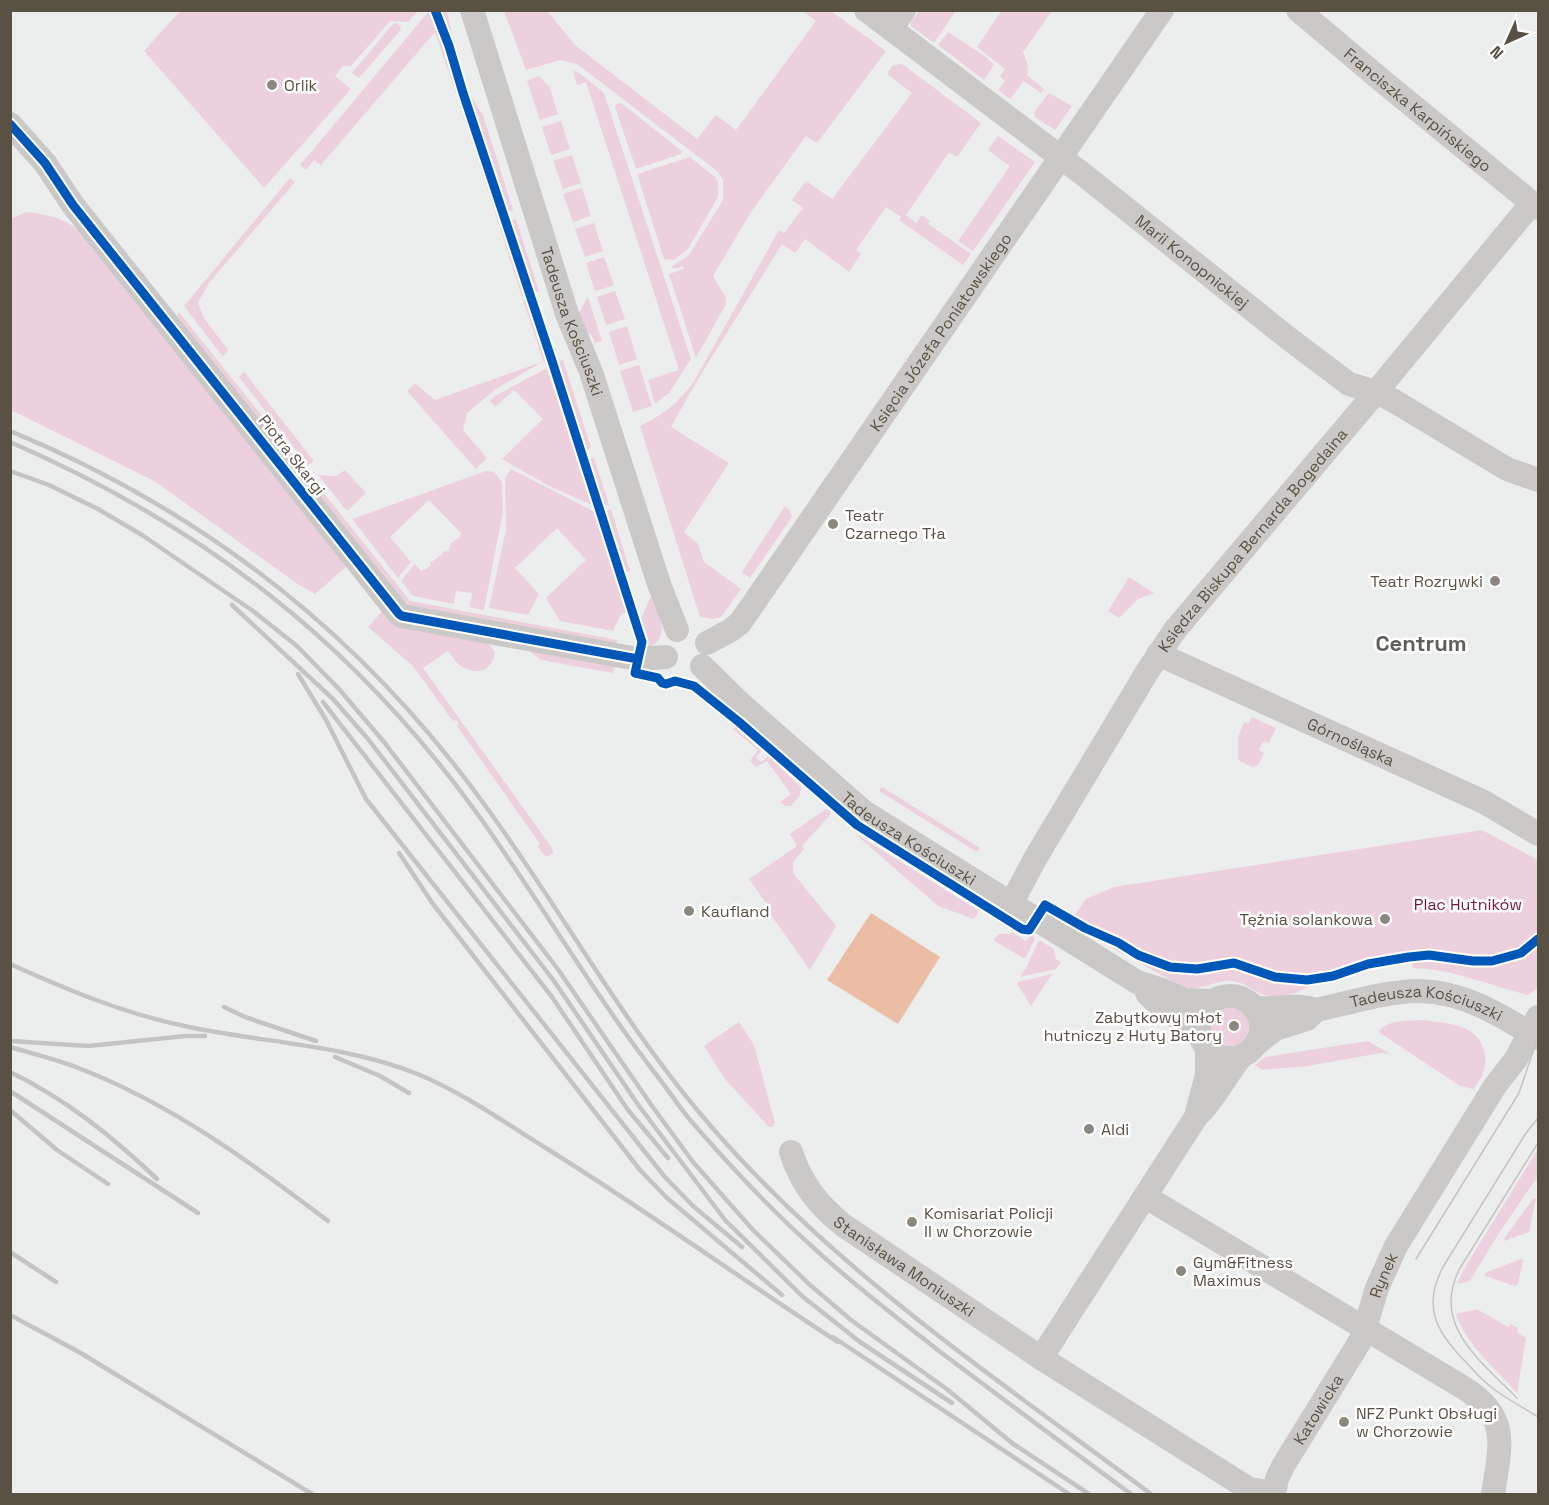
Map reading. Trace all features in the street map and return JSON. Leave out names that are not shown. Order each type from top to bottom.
[{"type":"street","name":"Tadeusza Kościuszki","points":[[472,10],[567,314],[591,372],[661,589],[677,630]]},
{"type":"street","name":"Marii Konopnickiej","points":[[866,10],[897,20],[1061,157],[1296,345],[1349,384],[1376,392],[1395,401],[1507,469],[1539,480]]},
{"type":"street","name":"Księcia Józefa Poniatowskiego","points":[[704,655],[740,622],[1162,10]]},
{"type":"street","name":"Franciszka Karpińskiego","points":[[1298,10],[1535,205]]},
{"type":"street","name":"Piotra Skargi","points":[[10,124],[34,148],[73,205],[399,614],[638,659],[666,657]]},
{"type":"street","name":"Księdza Biskupa Bernarda Bogedaina","points":[[1011,904],[1042,847],[1174,630],[1535,205]]},
{"type":"street","points":[[692,629],[704,637],[704,655],[694,670],[686,672],[677,670],[666,657],[666,641],[677,630],[692,629]]},
{"type":"street","name":"Górnośląska","points":[[1158,654],[1484,802],[1539,834]]},
{"type":"street","name":"Tadeusza Kościuszki","points":[[704,655],[741,704],[864,812],[1137,982],[1185,1000],[1212,1002]]},
{"type":"street","name":"Tadeusza Kościuszki","points":[[1137,982],[1155,1002],[1190,1026],[1204,1042]]},
{"type":"street","name":"Tadeusza Kościuszki","points":[[1249,1050],[1275,1029],[1307,1018],[1316,1010],[1403,992],[1450,995],[1536,1029]]},
{"type":"street","points":[[1041,1358],[1196,1117],[1211,1103],[1228,1074],[1249,1050],[1261,1029],[1259,1016],[1254,1008],[1248,1002],[1233,996],[1221,997],[1212,1002],[1202,1015],[1199,1028],[1204,1042],[1207,1075],[1196,1117]]},
{"type":"street","name":"Tadeusza Kościuszki","points":[[1254,1008],[1304,1006],[1316,1010]]},
{"type":"street","name":"Rynek","points":[[1365,1328],[1381,1278],[1395,1248],[1495,1086],[1536,1029]]},
{"type":"street","points":[[1204,1042],[1213,1053],[1227,1058],[1249,1050]]},
{"type":"street","name":"Stanisława Moniuszki","points":[[791,1152],[795,1167],[809,1192],[834,1218],[1041,1358],[1249,1489],[1274,1493]]},
{"type":"street","points":[[1146,1197],[1472,1393],[1490,1409],[1498,1425],[1500,1441],[1493,1494]]},
{"type":"street","name":"Katowicka","points":[[1274,1493],[1280,1470],[1362,1338],[1365,1328]]},
{"type":"green space","points":[[1002,10],[1052,11],[1023,52],[1028,66],[1027,75],[1044,89],[1041,93],[1024,81],[1010,99],[998,90],[1005,81],[1000,76],[1005,69],[977,47]]},
{"type":"green space","name":"Orlik","points":[[180,11],[418,11],[408,22],[390,21],[351,66],[343,66],[335,76],[351,89],[264,188],[144,51]]},
{"type":"green space","points":[[429,11],[432,11],[447,48],[527,295],[522,297],[435,32],[321,165],[314,160],[306,170],[300,165]]},
{"type":"green space","points":[[438,11],[447,11],[468,92],[483,115],[513,210],[506,212]]},
{"type":"green space","points":[[504,11],[547,11],[575,45],[697,139],[716,115],[736,130],[816,21],[803,11],[831,11],[886,51],[817,143],[806,136],[751,212],[713,276],[726,298],[726,304],[696,358],[669,274],[684,269],[683,266],[674,269],[671,267],[689,255],[723,200],[723,180],[717,171],[577,64],[560,60],[526,70]]},
{"type":"green space","points":[[919,11],[955,12],[934,43],[911,26],[911,22]]},
{"type":"green space","points":[[398,23],[401,29],[399,32],[359,78],[352,73],[393,24]]},
{"type":"green space","points":[[948,32],[986,57],[994,65],[984,80],[938,45]]},
{"type":"green space","points":[[902,64],[981,123],[957,157],[949,152],[906,215],[916,223],[922,215],[930,221],[928,224],[971,254],[963,265],[899,220],[901,217],[886,207],[856,250],[861,254],[849,272],[805,239],[795,253],[782,244],[671,427],[729,463],[684,532],[698,544],[704,562],[741,589],[721,617],[712,619],[700,617],[640,426],[669,408],[693,383],[779,230],[784,233],[803,208],[792,200],[806,181],[832,199],[912,93],[887,74],[893,65]]},
{"type":"green space","points":[[573,71],[578,72],[604,93],[691,359],[669,393],[655,404],[648,380],[679,370],[586,82],[577,85]]},
{"type":"green space","points":[[539,76],[550,88],[558,114],[540,120],[527,81]]},
{"type":"green space","points":[[1049,93],[1072,106],[1055,130],[1035,117],[1034,112]]},
{"type":"green space","points":[[621,103],[682,151],[681,154],[636,169],[615,107],[616,104]]},
{"type":"green space","points":[[561,121],[570,149],[551,155],[542,127]]},
{"type":"green space","points":[[998,136],[1035,162],[973,251],[958,241],[1010,166],[988,150]]},
{"type":"green space","points":[[572,155],[581,183],[563,189],[553,161]]},
{"type":"green space","points":[[690,157],[715,177],[718,182],[718,197],[688,249],[674,260],[664,259],[637,174]]},
{"type":"green space","points":[[290,178],[295,182],[209,283],[198,303],[204,318],[228,350],[223,357],[184,306]]},
{"type":"green space","points":[[582,188],[591,216],[573,222],[563,194]]},
{"type":"green space","points":[[26,212],[58,218],[85,236],[348,565],[315,594],[296,583],[156,482],[11,410],[10,219]]},
{"type":"green space","points":[[516,219],[539,291],[532,294],[509,221]]},
{"type":"green space","points":[[594,223],[603,251],[585,257],[575,229]]},
{"type":"green space","points":[[604,257],[614,285],[595,291],[586,263]]},
{"type":"green space","points":[[615,291],[625,319],[606,325],[597,297]]},
{"type":"green space","points":[[588,297],[602,341],[595,343],[591,334],[584,331],[577,316]]},
{"type":"green space","points":[[528,298],[549,360],[544,363],[523,300]]},
{"type":"green space","points":[[179,312],[305,470],[297,470],[176,319]]},
{"type":"green space","points":[[627,326],[637,359],[619,365],[609,332]]},
{"type":"green space","points":[[563,360],[591,448],[584,451],[556,362]]},
{"type":"green space","points":[[542,362],[496,389],[467,413],[463,430],[487,458],[476,469],[407,391],[415,383],[435,400]]},
{"type":"green space","points":[[639,365],[652,406],[633,412],[620,371]]},
{"type":"green space","points":[[547,368],[592,505],[549,486],[502,459],[543,419],[514,390],[495,407],[490,401],[495,396]]},
{"type":"green space","points":[[244,372],[314,461],[308,465],[239,377]]},
{"type":"green space","points":[[594,458],[609,505],[601,506],[586,460]]},
{"type":"green space","points":[[511,469],[595,512],[627,612],[621,614],[613,631],[560,621],[546,598],[586,560],[557,528],[515,568],[539,594],[528,615],[489,608],[506,530],[505,478]]},
{"type":"green space","points":[[345,470],[366,493],[347,511],[318,475],[336,476]]},
{"type":"green space","points":[[486,471],[494,472],[502,482],[503,511],[484,610],[470,607],[472,593],[456,591],[454,604],[413,596],[401,581],[415,564],[421,571],[425,570],[431,565],[430,563],[443,554],[442,552],[449,551],[451,543],[460,537],[461,533],[429,500],[390,537],[411,562],[398,578],[352,519]]},
{"type":"green space","points":[[311,477],[410,601],[617,640],[616,645],[406,605],[308,484]]},
{"type":"green space","points":[[785,506],[792,517],[750,578],[742,572]]},
{"type":"green space","points":[[611,509],[630,571],[623,573],[603,512]]},
{"type":"green space","points":[[1129,577],[1154,593],[1138,599],[1119,618],[1108,611]]},
{"type":"green space","points":[[653,597],[662,627],[661,634],[653,645],[644,649],[645,644],[639,624],[650,598]]},
{"type":"green space","points":[[383,610],[488,642],[495,653],[490,664],[483,670],[473,671],[461,666],[448,651],[423,668],[552,848],[553,853],[546,857],[537,846],[540,844],[457,726],[459,724],[456,720],[453,721],[413,666],[368,627]]},
{"type":"green space","points":[[527,649],[615,665],[613,673],[541,660]]},
{"type":"green space","points":[[1252,717],[1276,728],[1269,743],[1263,742],[1259,750],[1264,753],[1254,768],[1238,760],[1238,737],[1244,722],[1248,724]]},
{"type":"green space","points":[[735,727],[761,751],[756,757],[761,762],[768,756],[801,787],[800,795],[791,806],[785,806],[780,802],[791,794],[767,761],[756,767],[750,761],[758,750],[733,729]]},
{"type":"green space","points":[[882,787],[980,848],[977,852],[879,791]]},
{"type":"green space","points":[[826,809],[831,813],[830,815],[802,846],[804,849],[793,862],[793,873],[836,926],[810,970],[766,908],[766,903],[749,879],[797,846],[790,834]]},
{"type":"green space","name":"Plac Hutników","points":[[1482,830],[1538,860],[1538,988],[1528,995],[1458,975],[1413,968],[1409,952],[1354,964],[1301,991],[1281,996],[1265,995],[1232,981],[1196,988],[1183,987],[1085,933],[1074,916],[1086,899],[1114,887]]},
{"type":"green space","points":[[853,832],[979,911],[974,919],[938,906]]},
{"type":"green space","points":[[1012,932],[1026,941],[1031,935],[1035,938],[1025,959],[993,940],[999,934]]},
{"type":"green space","points":[[1039,940],[1054,949],[1056,959],[1061,962],[1056,969],[1020,977],[1027,966]]},
{"type":"green space","points":[[1052,974],[1031,1006],[1017,984],[1018,982]]},
{"type":"green space","points":[[1230,1008],[1237,1009],[1243,1014],[1248,1020],[1248,1034],[1243,1040],[1237,1045],[1230,1046],[1223,1045],[1217,1040],[1212,1034],[1211,1027],[1212,1020],[1217,1014],[1223,1009]]},
{"type":"green space","points":[[1425,1020],[1462,1027],[1471,1032],[1483,1046],[1485,1063],[1483,1072],[1473,1089],[1460,1086],[1379,1031],[1388,1024]]},
{"type":"green space","points":[[739,1022],[754,1045],[775,1123],[772,1127],[769,1127],[725,1079],[704,1046]]},
{"type":"green space","points":[[1368,1041],[1390,1054],[1381,1053],[1307,1066],[1262,1070],[1255,1065],[1265,1057]]},
{"type":"green space","points":[[1538,1149],[1538,1176],[1470,1281],[1457,1284],[1464,1269]]},
{"type":"green space","points":[[1536,1198],[1529,1232],[1504,1241],[1533,1199]]},
{"type":"green space","points":[[1523,1260],[1518,1284],[1515,1286],[1485,1276],[1485,1273]]},
{"type":"green space","points":[[1477,1309],[1508,1327],[1511,1324],[1518,1328],[1517,1332],[1526,1338],[1517,1393],[1474,1347],[1461,1326],[1456,1314]]},
{"type":"shaded area","points":[[871,913],[940,957],[898,1024],[827,980]]},
{"type":"tram line","points":[[1416,1259],[1519,1093],[1538,1037]]},
{"type":"tram line","points":[[1538,1118],[1526,1133],[1443,1267],[1437,1281],[1433,1305],[1439,1327],[1445,1337],[1476,1373],[1487,1384],[1538,1417]]},
{"type":"tram line","points":[[1517,1398],[1475,1356],[1464,1340],[1455,1324],[1451,1307],[1452,1288],[1460,1268],[1538,1143]]},
{"type":"railway","points":[[10,431],[81,463],[149,499],[213,540],[274,584],[332,633],[386,686],[437,743],[511,842],[641,1037],[698,1111],[747,1167],[800,1219],[913,1316],[1151,1494]]},
{"type":"railway","points":[[10,442],[80,475],[147,511],[210,551],[269,595],[325,642],[378,694],[429,751],[476,812],[634,1045],[687,1116],[751,1187],[799,1235],[878,1303],[1131,1494]]},
{"type":"railway","points":[[10,471],[49,485],[98,509],[142,535],[253,611],[297,646],[339,689],[384,742],[557,968],[693,1162],[753,1230],[809,1284],[851,1320],[948,1390],[1012,1443],[1089,1494]]},
{"type":"railway","points":[[232,605],[333,699],[368,739],[554,981],[639,1106],[725,1220],[802,1296],[860,1342],[952,1403]]},
{"type":"railway","points":[[298,674],[326,720],[366,799],[664,1176],[693,1206],[742,1247]]},
{"type":"railway","points":[[323,702],[552,997],[628,1110],[668,1158]]},
{"type":"railway","points":[[399,853],[433,904],[640,1170],[667,1198],[782,1295]]},
{"type":"railway","points":[[10,964],[76,992],[165,1022],[364,1057],[420,1075],[486,1110],[586,1173],[838,1342]]},
{"type":"railway","points":[[224,1007],[245,1017],[316,1041]]},
{"type":"railway","points":[[10,1041],[88,1046],[205,1036]]},
{"type":"railway","points":[[10,1047],[73,1066],[147,1099],[210,1136],[328,1221]]},
{"type":"railway","points":[[335,1057],[380,1076],[409,1093]]},
{"type":"railway","points":[[10,1072],[50,1094],[88,1120],[157,1179]]},
{"type":"railway","points":[[10,1091],[198,1213]]},
{"type":"railway","points":[[10,1110],[57,1150],[108,1184]]},
{"type":"railway","points":[[10,1252],[56,1282]]},
{"type":"railway","points":[[10,1315],[79,1352],[312,1494]]},
{"type":"railway","points":[[833,1337],[1069,1494]]},
{"type":"cycle path","points":[[435,10],[449,46],[642,642],[635,673],[658,678],[666,684],[675,681],[694,686],[739,722],[857,825],[1022,929],[1029,930],[1045,905],[1138,955],[1170,967],[1197,969],[1234,963],[1275,977],[1307,980],[1333,976],[1368,964],[1409,957],[1429,955],[1473,961],[1492,961],[1521,953],[1538,939]]},
{"type":"cycle path","points":[[10,124],[45,163],[73,205],[399,614],[638,659]]},
{"type":"place","name":"Orlik","points":[[272,85]]},
{"type":"place","name":"Teatr Czarnego Tła","points":[[833,524]]},
{"type":"place","name":"Teatr Rozrywki","points":[[1495,581]]},
{"type":"place","name":"Kaufland","points":[[689,911]]},
{"type":"place","name":"Tężnia solankowa","points":[[1385,919]]},
{"type":"place","name":"Zabytkowy młot hutniczy z Huty Batory","points":[[1234,1026]]},
{"type":"place","name":"Aldi","points":[[1089,1129]]},
{"type":"place","name":"Komisariat Policji II w Chorzowie","points":[[912,1222]]},
{"type":"place","name":"Gym&Fitness Maximus","points":[[1181,1271]]},
{"type":"place","name":"NFZ Punkt Obsługi w Chorzowie","points":[[1344,1422]]},
{"type":"district","name":"Centrum","points":[[1421,643]]}]
